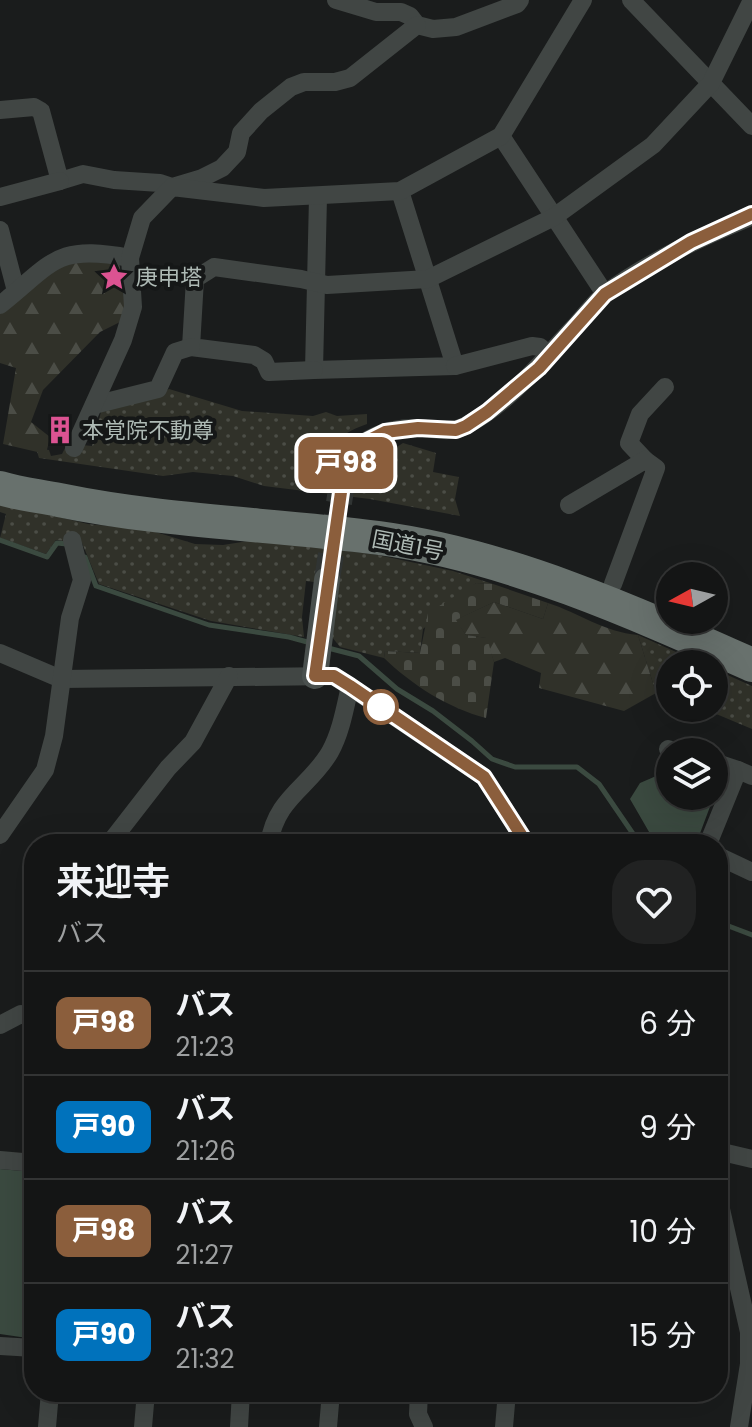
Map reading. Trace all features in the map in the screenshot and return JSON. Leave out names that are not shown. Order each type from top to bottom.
[{"type":"highway","name":"国道1号","points":[[0,463],[80,483],[136,492],[400,521],[470,537],[543,559],[656,601]]},
{"type":"highway","name":"国道1号","points":[[0,488],[136,514],[382,539],[459,555],[550,581],[666,626],[752,665]]},
{"type":"highway","points":[[728,633],[752,644]]},
{"type":"street","points":[[336,0],[376,12],[401,12],[410,16],[417,25],[433,29],[456,27],[517,4],[520,0]]},
{"type":"street","points":[[0,197],[83,174],[264,198],[400,191],[501,136],[583,0]]},
{"type":"street","points":[[631,0],[752,126]]},
{"type":"street","points":[[191,347],[195,279],[214,267],[327,285],[428,279],[554,217],[653,145],[711,83],[752,0]]},
{"type":"street","points":[[74,448],[123,340],[133,307],[130,258],[142,218],[172,187],[222,168],[237,152],[241,133],[261,111],[291,87],[304,82],[335,82],[350,78],[417,25]]},
{"type":"street","points":[[0,110],[34,107],[41,111],[60,181]]},
{"type":"street","points":[[501,136],[605,294]]},
{"type":"street","points":[[400,191],[455,366]]},
{"type":"street","points":[[314,370],[318,197]]},
{"type":"street","points":[[345,464],[365,442],[385,432],[418,428],[456,430],[466,426],[514,391],[605,294],[691,242],[752,214]]},
{"type":"street","points":[[0,230],[16,291]]},
{"type":"street","points":[[0,305],[51,262],[76,252],[130,258]]},
{"type":"street","points":[[94,405],[158,389],[175,352],[191,347],[254,355],[264,361],[269,372],[455,366],[532,346],[540,347],[549,355]]},
{"type":"street","points":[[613,584],[656,468],[629,443],[640,414],[665,387]]},
{"type":"street","points":[[569,505],[645,460]]},
{"type":"street","points":[[0,835],[45,770],[54,736],[70,618],[82,580],[72,540]]},
{"type":"street","points":[[315,676],[327,580]]},
{"type":"street","points":[[0,653],[61,679],[334,676],[484,777],[521,834]]},
{"type":"street","points":[[117,834],[168,768],[193,742],[229,676]]},
{"type":"street","points":[[271,834],[274,818],[329,754],[339,731],[350,686]]},
{"type":"street","points":[[713,834],[745,773]]},
{"type":"street","points":[[728,861],[752,872]]},
{"type":"street","points":[[0,1025],[24,1015]]},
{"type":"street","points":[[728,1153],[752,1159]]},
{"type":"street","points":[[0,1160],[24,1162]]},
{"type":"street","points":[[728,1267],[749,1318],[749,1364],[739,1427]]},
{"type":"street","points":[[0,1346],[24,1347]]},
{"type":"street","points":[[47,1427],[49,1402]]},
{"type":"street","points":[[143,1427],[145,1402]]},
{"type":"street","points":[[239,1427],[240,1402]]},
{"type":"street","points":[[328,1427],[330,1402]]},
{"type":"street","points":[[419,1402],[418,1414],[424,1427]]},
{"type":"street","points":[[504,1427],[506,1402]]},
{"type":"green space","points":[[78,259],[119,263],[127,305],[122,321],[100,332],[43,390],[31,422],[50,437],[46,454],[3,444],[16,368],[0,363],[0,313],[55,266]]},
{"type":"green space","points":[[169,389],[242,411],[313,416],[326,412],[337,416],[367,414],[367,424],[340,438],[322,462],[365,468],[403,443],[436,453],[433,472],[459,477],[455,499],[460,516],[370,499],[264,486],[233,476],[193,472],[163,476],[39,458],[36,448],[49,450],[51,456],[62,454],[65,448],[92,446],[101,412],[155,397]]},
{"type":"green space","points":[[0,503],[88,524],[149,530],[195,544],[223,545],[260,539],[378,555],[453,571],[493,584],[476,583],[423,629],[420,653],[385,651],[384,658],[340,647],[332,637],[339,585],[306,581],[302,617],[304,637],[211,621],[99,584],[82,543],[56,540],[46,554],[0,538],[6,514],[0,512]]},
{"type":"green space","points":[[476,583],[493,584],[548,603],[543,619],[494,602],[456,620],[466,635],[487,638],[494,662],[486,718],[431,694],[384,658],[385,651],[420,653],[428,613]]},
{"type":"green space","points":[[494,602],[543,619],[548,603],[603,626],[638,635],[656,693],[624,711],[539,688],[541,673],[505,658],[494,662],[486,638],[466,635],[455,620]]},
{"type":"green space","points":[[638,635],[672,650],[656,650],[656,693]]},
{"type":"green space","points":[[728,675],[752,686],[752,729],[728,719]]},
{"type":"shaded area","points":[[656,776],[656,810],[709,810],[700,834],[650,834],[630,799],[640,783]]},
{"type":"shaded area","points":[[0,1169],[24,1171],[24,1338],[0,1334]]},
{"type":"waterway","points":[[0,540],[47,557],[57,543],[67,544]]},
{"type":"waterway","points":[[85,557],[96,586],[209,625],[311,643]]},
{"type":"waterway","points":[[328,648],[359,656],[397,689],[433,711],[492,759],[515,767],[577,767],[599,784],[633,834]]},
{"type":"waterway","points":[[728,926],[752,935]]},
{"type":"tunnel","points":[[327,580],[345,464]]},
{"type":"bus line","name":"戸98","points":[[521,834],[484,777],[334,676],[315,676],[345,464],[365,442],[385,432],[418,428],[456,430],[466,426],[514,391],[539,368],[605,294],[691,242],[752,214]]},
{"type":"place","name":"庚申塔","points":[[114,277]]},
{"type":"place","name":"本覚院不動尊","points":[[60,430]]}]
